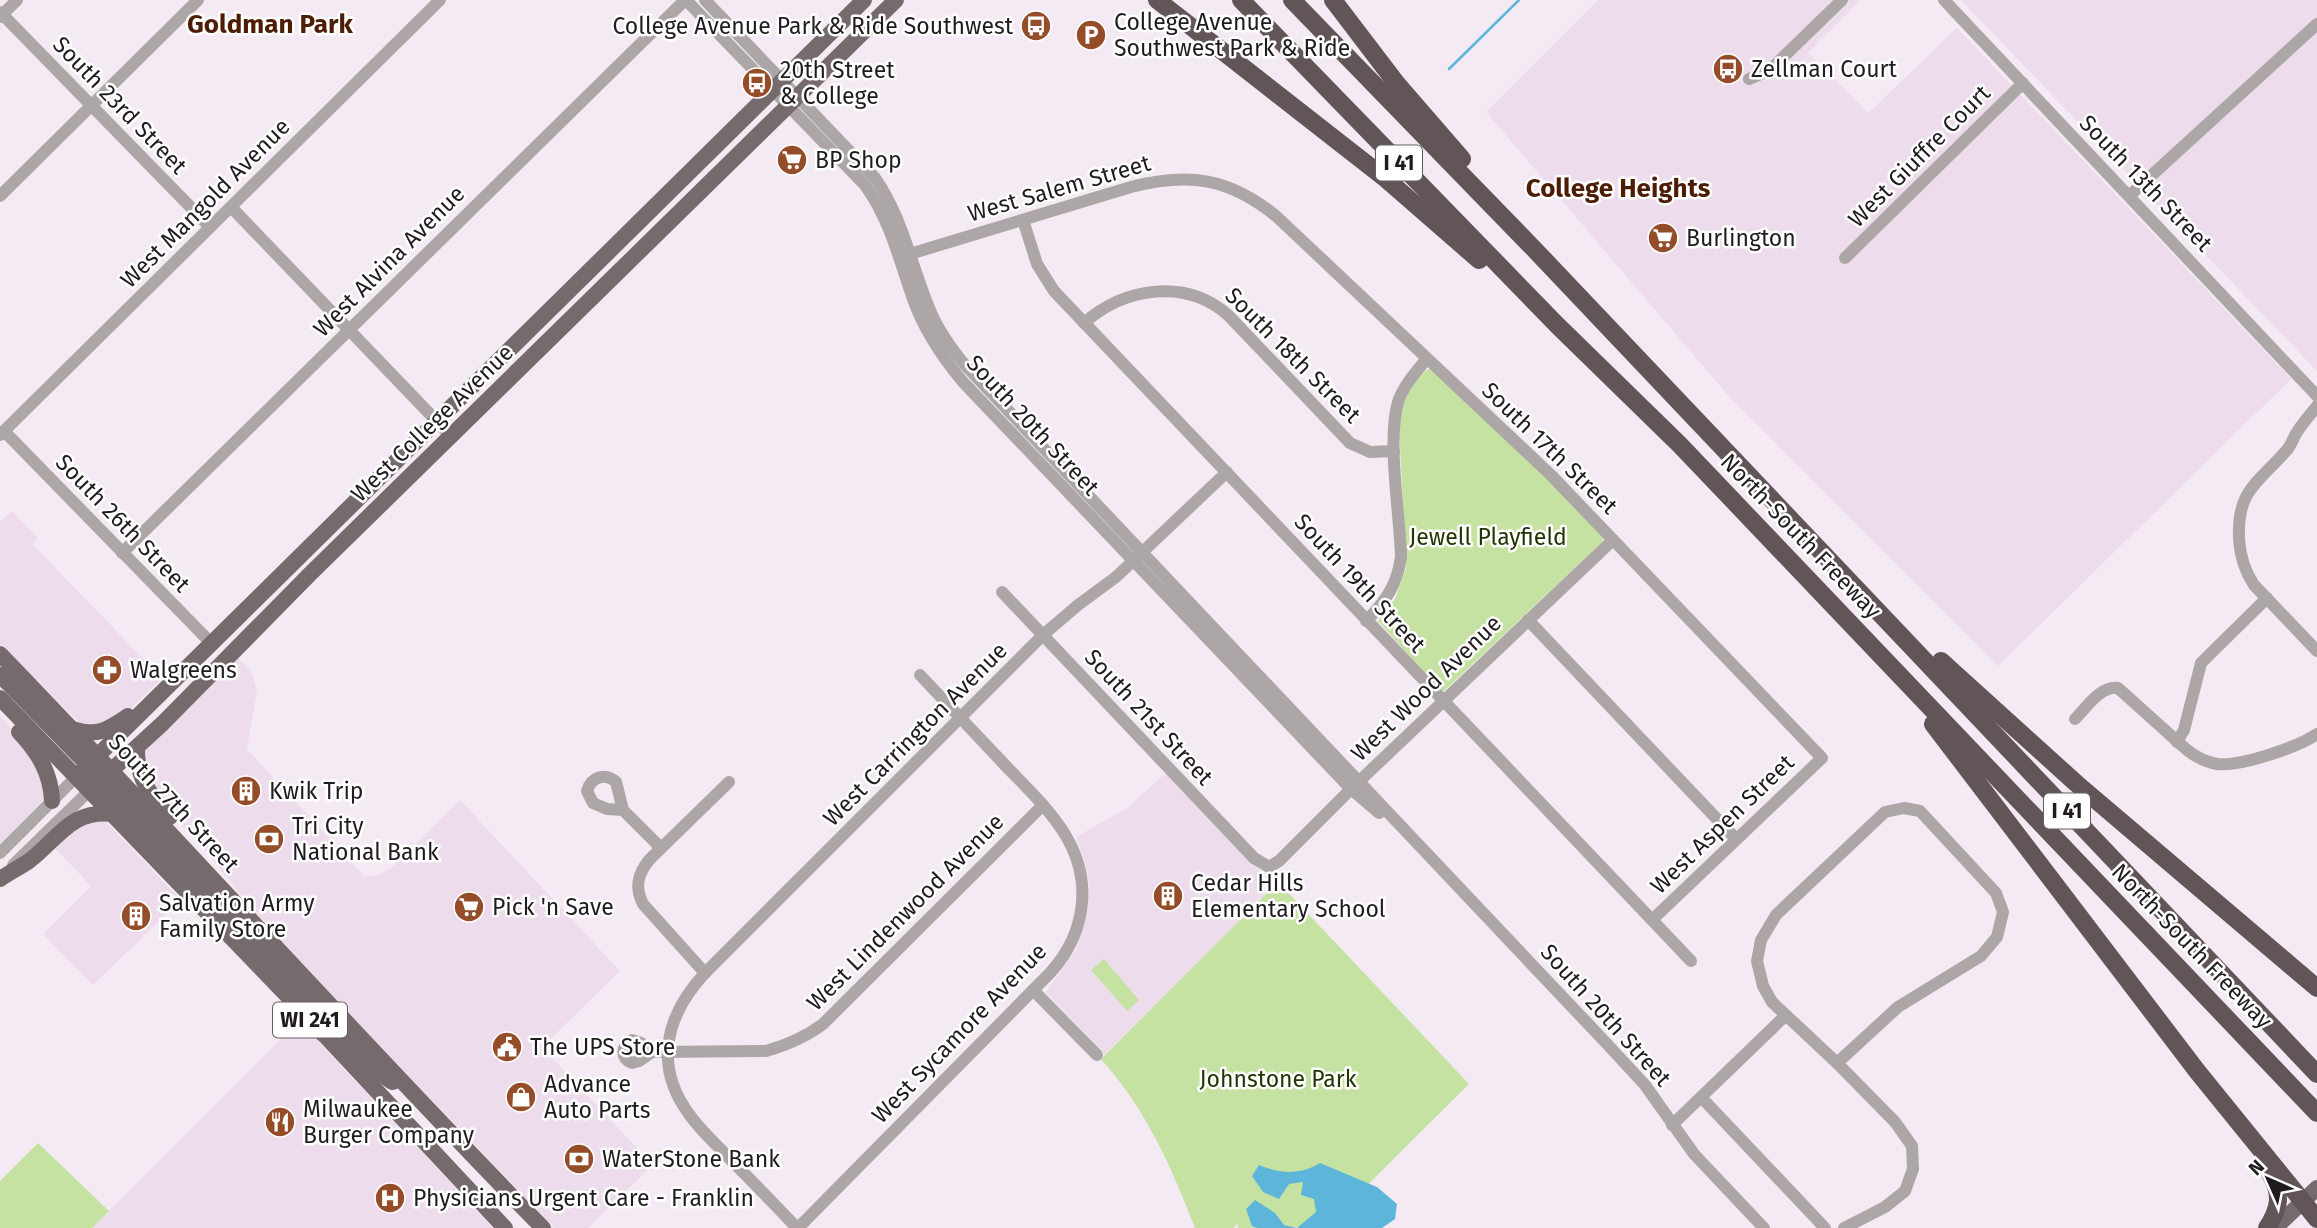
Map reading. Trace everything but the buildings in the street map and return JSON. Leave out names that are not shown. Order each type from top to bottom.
[{"type":"highway","points":[[1157,0],[1386,179],[1557,325]]},
{"type":"highway","name":"North-South Freeway","points":[[1241,0],[1557,325],[1680,445],[2317,1113]]},
{"type":"highway","name":"North-South Freeway","points":[[1292,0],[1534,249],[2317,1074]]},
{"type":"highway","points":[[1333,0],[1397,84],[1534,249]]},
{"type":"highway","points":[[1818,547],[1860,581],[1960,680],[2020,734],[2317,988]]},
{"type":"highway","points":[[1857,630],[2030,850],[2242,1129],[2317,1220]]},
{"type":"highway","points":[[2242,1129],[2279,1193],[2278,1209],[2267,1228]]},
{"type":"main road","name":"West College Avenue","points":[[88,765],[864,0]]},
{"type":"main road","name":"West College Avenue","points":[[101,781],[896,0]]},
{"type":"main road","points":[[73,729],[89,734],[108,729],[127,716],[169,675],[207,649]]},
{"type":"main road","name":"South 27th Street","points":[[0,654],[73,729],[88,765],[101,781],[113,814],[505,1227]]},
{"type":"main road","points":[[0,675],[88,765]]},
{"type":"main road","name":"South 27th Street","points":[[0,698],[88,765],[101,781],[231,897],[405,1086],[543,1228]]},
{"type":"main road","points":[[0,712],[40,757],[49,778],[52,801]]},
{"type":"main road","points":[[137,748],[139,771],[147,788],[156,802],[203,851],[231,897]]},
{"type":"main road","points":[[101,781],[189,874],[276,947]]},
{"type":"main road","points":[[0,878],[30,860],[62,829],[81,817],[93,813],[113,814]]},
{"type":"main road","points":[[193,899],[215,910],[258,947],[319,1012],[333,1018],[340,1016]]},
{"type":"main road","points":[[323,1034],[328,1030],[340,1033],[375,1070],[390,1081],[405,1086]]},
{"type":"main road","points":[[2275,1228],[2317,1188]]},
{"type":"main road","points":[[2310,1228],[2317,1220]]},
{"type":"street","points":[[1,14],[17,0]]},
{"type":"street","points":[[0,196],[198,0]]},
{"type":"street","name":"West Mangold Avenue","points":[[2,433],[440,0]]},
{"type":"street","name":"South 20th Street","points":[[685,0],[779,86]]},
{"type":"street","name":"West Alvina Avenue","points":[[122,553],[685,0]]},
{"type":"street","name":"South 20th Street","points":[[705,0],[878,203],[930,311],[952,349],[1137,556],[1355,785],[1410,836],[1627,1065],[1645,1085],[1694,1154],[1764,1228]]},
{"type":"street","points":[[1749,79],[1770,70],[1842,0]]},
{"type":"street","name":"South 13th Street","points":[[1944,0],[2317,396]]},
{"type":"street","name":"South 23rd Street","points":[[1,14],[210,227]]},
{"type":"street","points":[[2129,196],[2317,24]]},
{"type":"street","name":"West Giuffre Court","points":[[1845,258],[2023,83]]},
{"type":"street","name":"West Salem Street","points":[[905,255],[1160,180],[1196,179],[1231,187]]},
{"type":"street","name":"South 17th Street","points":[[1231,187],[1248,195],[1276,216],[1551,475],[1822,758]]},
{"type":"street","points":[[231,207],[451,436]]},
{"type":"street","name":"South 19th Street","points":[[1023,220],[1034,254],[1054,291],[1691,961]]},
{"type":"street","name":"South 18th Street","points":[[1084,323],[1111,303],[1145,293],[1171,290],[1197,295],[1217,305],[1228,315],[1350,443],[1370,452],[1394,451]]},
{"type":"street","points":[[1366,621],[1389,596],[1399,573],[1401,537],[1394,421],[1400,397],[1412,376],[1427,359]]},
{"type":"street","points":[[2317,406],[2301,425],[2289,448],[2257,480],[2244,498],[2238,517],[2240,556],[2247,575],[2317,651]]},
{"type":"street","name":"South 26th Street","points":[[2,433],[122,553],[207,649]]},
{"type":"street","name":"West Carrington Avenue","points":[[667,1051],[678,1009],[705,973],[1043,635],[1116,577],[1227,472]]},
{"type":"street","name":"West Wood Avenue","points":[[1269,867],[1279,861],[1442,701],[1613,540]]},
{"type":"street","name":"South 21st Street","points":[[1002,592],[1254,858],[1269,867]]},
{"type":"street","points":[[2177,742],[2184,730],[2201,663],[2267,598]]},
{"type":"street","points":[[1528,620],[1736,839]]},
{"type":"street","name":"West Sycamore Avenue","points":[[798,1228],[1061,961],[1072,944],[1081,916],[1081,870],[1076,851],[1060,825],[920,676]]},
{"type":"street","points":[[2075,719],[2101,693],[2108,688],[2118,688],[2177,742],[2197,757],[2217,764],[2235,763],[2280,751],[2317,734]]},
{"type":"street","name":"West Aspen Street","points":[[1651,920],[1822,758]]},
{"type":"street","name":"West College Avenue","points":[[0,853],[88,765]]},
{"type":"street","name":"West College Avenue","points":[[0,878],[101,781]]},
{"type":"street","points":[[705,973],[648,912],[637,888],[640,873],[729,782]]},
{"type":"street","name":"West Lindenwood Avenue","points":[[652,1052],[766,1051],[810,1034],[1043,805]]},
{"type":"street","points":[[1838,1063],[1898,1007],[1981,956],[1997,937],[2003,912],[1996,892],[1920,811],[1903,808],[1885,813],[1776,915],[1761,940],[1757,961],[1763,986],[1772,1002],[1838,1063],[1895,1122],[1912,1146],[1913,1169],[1905,1191],[1885,1207],[1844,1228]]},
{"type":"street","points":[[623,810],[661,849]]},
{"type":"street","points":[[1033,990],[1097,1055]]},
{"type":"street","points":[[1672,1125],[1785,1016]]},
{"type":"street","points":[[667,1051],[673,1086],[689,1114],[798,1228]]},
{"type":"street","points":[[1701,1097],[1825,1228]]},
{"type":"shaded area","points":[[1598,0],[1861,0],[1808,53],[1868,113],[1957,28],[2291,379],[1998,666],[1727,394],[1486,112]]},
{"type":"shaded area","points":[[1961,0],[2317,0],[2317,371]]},
{"type":"shaded area","points":[[12,511],[38,538],[32,544],[162,678],[111,723],[82,725],[0,644],[0,522]]},
{"type":"shaded area","points":[[238,658],[251,671],[257,691],[247,749],[364,876],[377,876],[391,868],[460,800],[620,971],[542,1047],[653,1165],[588,1228],[555,1228],[330,994],[161,803],[141,758],[143,752]]},
{"type":"shaded area","points":[[0,716],[33,752],[46,797],[0,844]]},
{"type":"shaded area","points":[[1166,773],[1253,865],[1262,871],[1264,896],[1105,1054],[1046,992],[1076,950],[1087,918],[1089,882],[1076,837],[1127,808]]},
{"type":"shaded area","points":[[102,818],[181,900],[93,985],[43,934],[91,886],[51,844],[63,832]]},
{"type":"shaded area","points":[[299,1021],[493,1228],[92,1228]]},
{"type":"green space","name":"Jewell Playfield","points":[[1430,369],[1548,479],[1604,538],[1444,691],[1441,691],[1378,621],[1395,599],[1406,568],[1400,418],[1412,385]]},
{"type":"green space","name":"Johnstone Park","points":[[1278,882],[1469,1084],[1324,1228],[1238,1228],[1237,1224],[1233,1228],[1195,1228],[1156,1139],[1132,1098],[1101,1059]]},
{"type":"green space","points":[[1104,959],[1139,1000],[1127,1011],[1091,970]]},
{"type":"green space","points":[[38,1143],[109,1211],[92,1228],[0,1228],[0,1181]]},
{"type":"water","points":[[1320,1163],[1377,1187],[1397,1204],[1395,1219],[1382,1228],[1297,1228],[1316,1212],[1314,1199],[1301,1195],[1303,1182],[1289,1184],[1279,1199],[1263,1192],[1252,1176],[1259,1165],[1290,1172],[1305,1170]]},
{"type":"water","points":[[1255,1200],[1275,1213],[1284,1225],[1297,1228],[1257,1228],[1252,1226],[1246,1209]]},
{"type":"waterway","points":[[1449,69],[1519,0]]},
{"type":"place","name":"College Avenue Park & Ride Southwest","points":[[1036,26]]},
{"type":"place","name":"College Avenue Southwest Park & Ride","points":[[1091,35]]},
{"type":"place","name":"Zellman Court","points":[[1728,69]]},
{"type":"place","name":"20th Street & College","points":[[757,83]]},
{"type":"place","name":"BP Shop","points":[[792,160]]},
{"type":"place","name":"Burlington","points":[[1663,238]]},
{"type":"place","name":"Walgreens","points":[[107,670]]},
{"type":"place","name":"Kwik Trip","points":[[246,791]]},
{"type":"place","name":"Tri City National Bank","points":[[269,839]]},
{"type":"place","name":"Cedar Hills Elementary School","points":[[1168,896]]},
{"type":"place","name":"Pick 'n Save","points":[[469,907]]},
{"type":"place","name":"Salvation Army Family Store","points":[[136,916]]},
{"type":"place","name":"The UPS Store","points":[[507,1047]]},
{"type":"place","name":"Advance Auto Parts","points":[[521,1097]]},
{"type":"place","name":"Milwaukee Burger Company","points":[[280,1122]]},
{"type":"place","name":"WaterStone Bank","points":[[579,1159]]},
{"type":"place","name":"Physicians Urgent Care - Franklin","points":[[390,1198]]},
{"type":"district","name":"Goldman Park","points":[[270,24]]},
{"type":"district","name":"College Heights","points":[[1618,188]]}]
